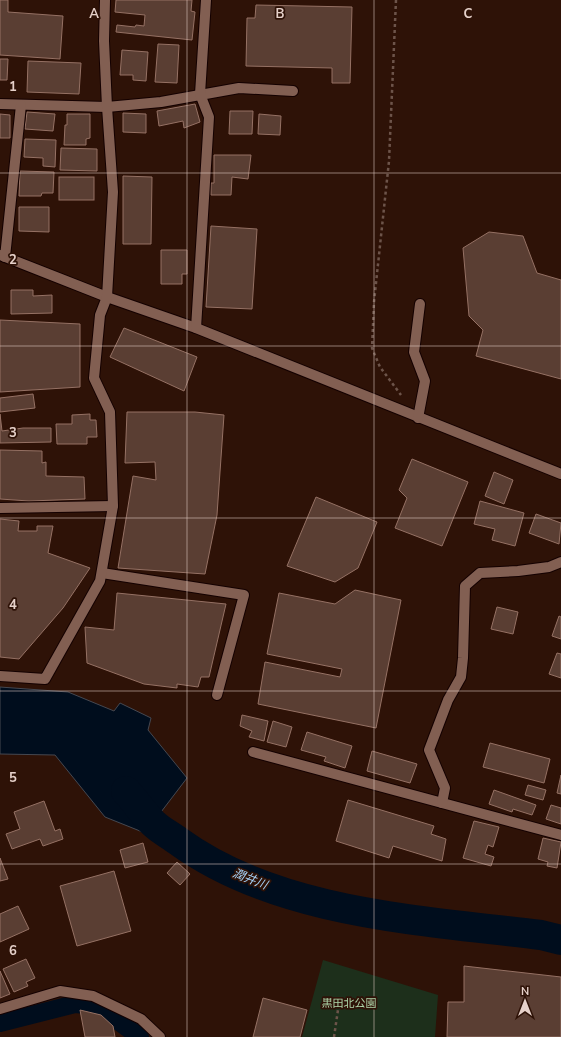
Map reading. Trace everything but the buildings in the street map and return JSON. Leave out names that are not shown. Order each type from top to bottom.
[{"type":"street","points":[[0,676],[45,679],[100,581],[113,506],[110,412],[94,378],[100,315],[107,297],[113,192],[104,41],[105,0]]},
{"type":"street","points":[[196,328],[209,117],[200,94],[206,0]]},
{"type":"street","points":[[0,104],[107,107],[161,102],[238,88],[293,91]]},
{"type":"street","points":[[21,105],[2,256],[107,297],[196,328],[561,474]]},
{"type":"street","points":[[418,418],[425,381],[414,352],[420,304]]},
{"type":"street","points":[[0,508],[113,506]]},
{"type":"street","points":[[442,803],[445,788],[429,750],[448,700],[461,677],[465,586],[480,573],[518,571],[549,567],[561,562]]},
{"type":"street","points":[[102,573],[244,595],[217,695]]},
{"type":"street","points":[[253,752],[561,835]]},
{"type":"street","points":[[0,1009],[60,991],[93,996],[141,1019],[160,1037]]},
{"type":"path","points":[[396,0],[389,161],[374,302],[372,348],[380,368],[404,399]]},
{"type":"path","points":[[334,1037],[340,1003]]},
{"type":"green space","name":"黒田北公園","points":[[323,960],[438,995],[435,1037],[302,1037]]},
{"type":"water","points":[[0,687],[68,692],[114,711],[120,703],[151,718],[148,730],[187,778],[145,833],[105,817],[55,755],[0,754]]},
{"type":"waterway","name":"潤井川","points":[[126,791],[156,826],[217,865],[260,884],[305,899],[352,910],[400,918],[541,935],[561,940]]},
{"type":"waterway","points":[[0,1023],[75,1004],[97,1006],[140,1037]]}]
